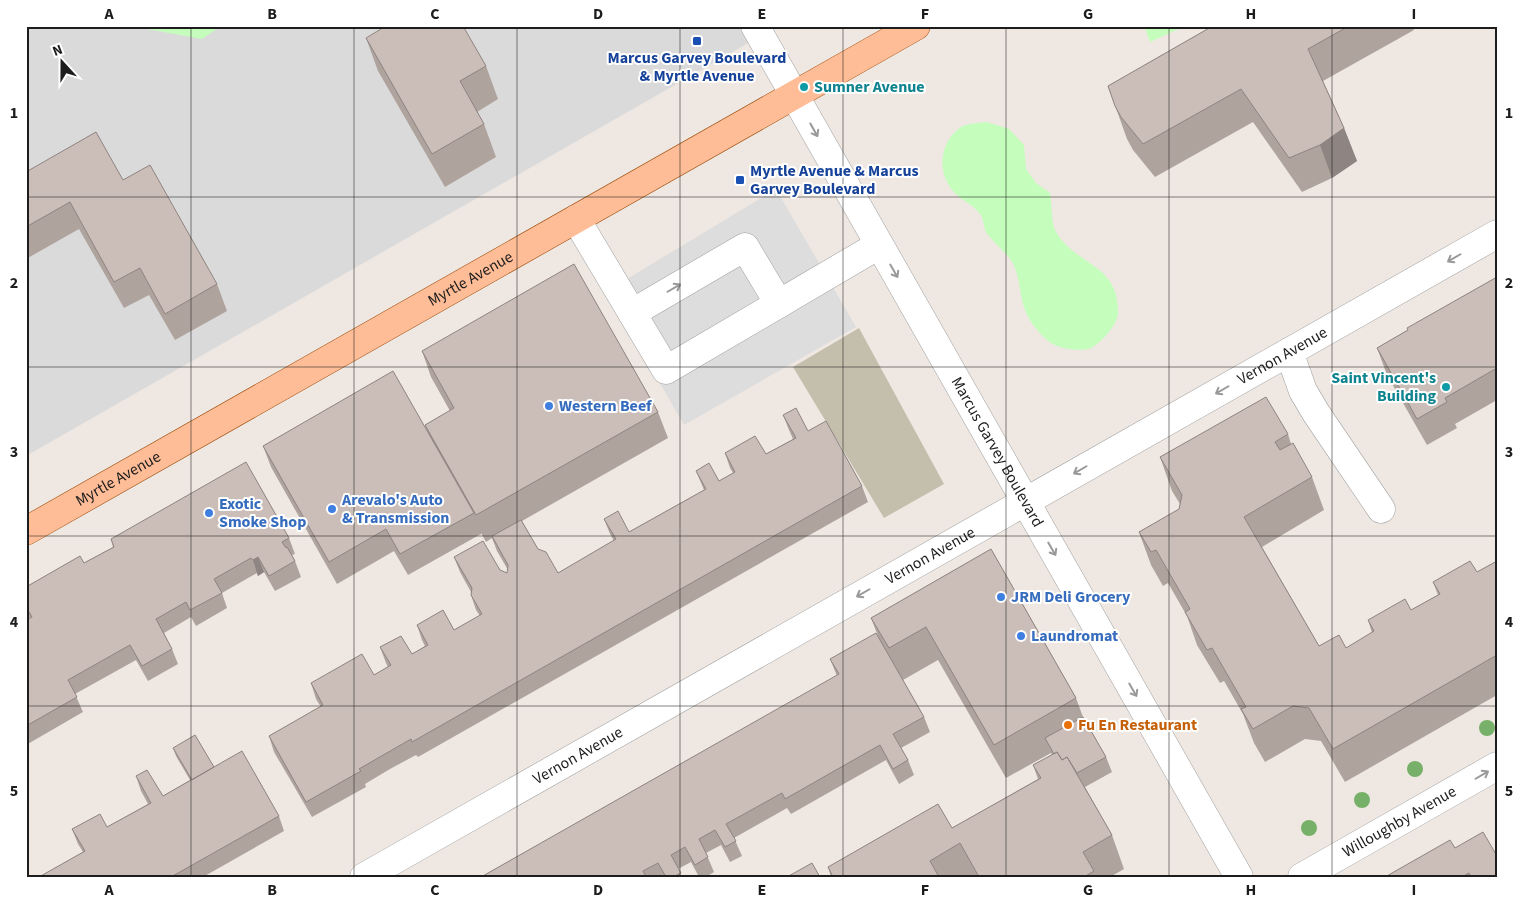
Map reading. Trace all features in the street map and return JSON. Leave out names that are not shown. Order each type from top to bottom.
[{"type":"main road","name":"Myrtle Avenue","points":[[26,531],[916,26]]},
{"type":"street","name":"Marcus Garvey Boulevard","points":[[755,26],[1239,877]]},
{"type":"street","points":[[576,219],[666,370],[879,245]]},
{"type":"street","name":"Vernon Avenue","points":[[364,877],[1497,234]]},
{"type":"street","points":[[632,313],[745,247],[779,304]]},
{"type":"street","points":[[1289,352],[1303,391],[1381,510]]},
{"type":"street","name":"Willoughby Avenue","points":[[1302,877],[1497,766]]},
{"type":"shaded area","points":[[26,26],[778,26],[26,456]]},
{"type":"shaded area","points":[[776,189],[856,327],[684,425],[607,291]]},
{"type":"shaded area","points":[[859,328],[944,484],[884,518],[793,367]]},
{"type":"green space","points":[[131,26],[221,26],[202,39]]},
{"type":"green space","points":[[1144,26],[1185,26],[1150,42]]},
{"type":"green space","points":[[987,122],[1009,129],[1024,145],[1026,169],[1036,183],[1050,193],[1055,230],[1063,242],[1104,274],[1111,284],[1116,296],[1117,317],[1108,333],[1091,348],[1077,350],[1060,347],[1051,343],[1039,332],[1026,312],[1018,277],[1011,260],[986,232],[978,211],[957,195],[946,179],[942,160],[944,151],[953,134],[961,127]]},
{"type":"building","points":[[386,26],[463,26],[486,66],[460,81],[484,124],[432,154],[366,38]]},
{"type":"building","points":[[1210,26],[1349,26],[1308,49],[1344,128],[1320,145],[1289,158],[1241,89],[1143,144],[1121,117],[1108,86]]},
{"type":"building","points":[[96,132],[123,180],[150,165],[217,284],[165,314],[140,268],[114,282],[70,202],[26,227],[26,172]]},
{"type":"building","name":"Western Beef","points":[[574,264],[658,412],[476,515],[425,425],[454,408],[422,351]]},
{"type":"building","name":"Saint Vincent's Building","points":[[1497,277],[1497,368],[1445,398],[1447,402],[1417,419],[1377,348],[1408,330],[1407,328]]},
{"type":"building","points":[[393,371],[474,513],[400,554],[386,529],[329,562],[263,446]]},
{"type":"building","points":[[1266,397],[1288,434],[1275,442],[1280,450],[1293,443],[1312,477],[1244,517],[1319,646],[1339,635],[1346,648],[1374,631],[1368,620],[1405,599],[1411,610],[1440,594],[1433,582],[1470,561],[1477,572],[1497,561],[1497,655],[1333,749],[1309,708],[1293,706],[1253,729],[1241,709],[1246,707],[1212,648],[1207,650],[1185,612],[1190,609],[1156,550],[1151,552],[1139,532],[1179,509],[1182,495],[1160,457]]},
{"type":"building","points":[[796,408],[808,431],[826,421],[862,486],[412,742],[411,739],[359,769],[361,771],[306,802],[269,736],[323,705],[311,683],[362,654],[374,675],[391,665],[380,647],[401,636],[412,654],[428,645],[417,625],[443,610],[454,630],[482,614],[471,595],[472,588],[454,557],[483,541],[500,570],[507,573],[508,565],[492,536],[521,520],[538,549],[546,552],[558,573],[616,539],[604,519],[618,511],[629,532],[706,489],[696,471],[709,463],[719,481],[735,472],[725,453],[755,436],[766,454],[796,438],[783,415]]},
{"type":"building","points":[[246,462],[289,538],[282,542],[295,561],[269,576],[258,557],[253,560],[251,558],[214,579],[222,593],[190,610],[186,602],[156,619],[172,649],[142,666],[130,645],[68,680],[77,697],[26,726],[26,620],[32,617],[26,607],[26,587],[80,556],[84,563],[114,547],[111,539]]},
{"type":"building","points":[[991,549],[1076,698],[994,745],[926,627],[889,648],[871,618]]},
{"type":"building","points":[[876,633],[924,717],[893,734],[908,760],[893,769],[880,745],[785,799],[782,793],[726,824],[736,841],[725,847],[715,830],[699,839],[708,857],[695,865],[685,847],[671,855],[681,873],[673,877],[666,877],[658,863],[643,871],[646,877],[481,877],[839,674],[830,659]]},
{"type":"building","points":[[1083,717],[1106,757],[1077,773],[1067,757],[1062,760],[1057,752],[1054,754],[1045,738]]},
{"type":"building","points":[[195,735],[214,767],[192,780],[173,748]]},
{"type":"building","points":[[242,751],[279,816],[171,877],[39,877],[85,851],[72,829],[100,814],[107,827],[151,803],[136,776],[147,770],[163,796]]},
{"type":"building","points":[[1057,752],[1062,760],[1067,757],[1112,835],[1083,852],[1094,871],[1084,877],[979,877],[960,843],[930,861],[939,877],[833,877],[828,867],[938,804],[952,828],[1041,778],[1033,765]]},
{"type":"building","points":[[1483,832],[1497,856],[1497,877],[1471,877],[1469,873],[1462,877],[1385,877],[1450,840],[1455,848]]},
{"type":"building","points":[[812,863],[820,877],[787,877]]},
{"type":"place","name":"Marcus Garvey Boulevard & Myrtle Avenue","points":[[697,41]]},
{"type":"place","name":"Sumner Avenue","points":[[804,87]]},
{"type":"place","name":"Myrtle Avenue & Marcus Garvey Boulevard","points":[[740,180]]},
{"type":"place","name":"Saint Vincent's Building","points":[[1446,387]]},
{"type":"place","name":"Western Beef","points":[[549,406]]},
{"type":"place","name":"Arevalo's Auto & Transmission","points":[[332,509]]},
{"type":"place","name":"Exotic Smoke Shop","points":[[209,513]]},
{"type":"place","name":"JRM Deli Grocery","points":[[1001,597]]},
{"type":"place","name":"Laundromat","points":[[1021,636]]},
{"type":"place","name":"Fu En Restaurant","points":[[1068,725]]}]
